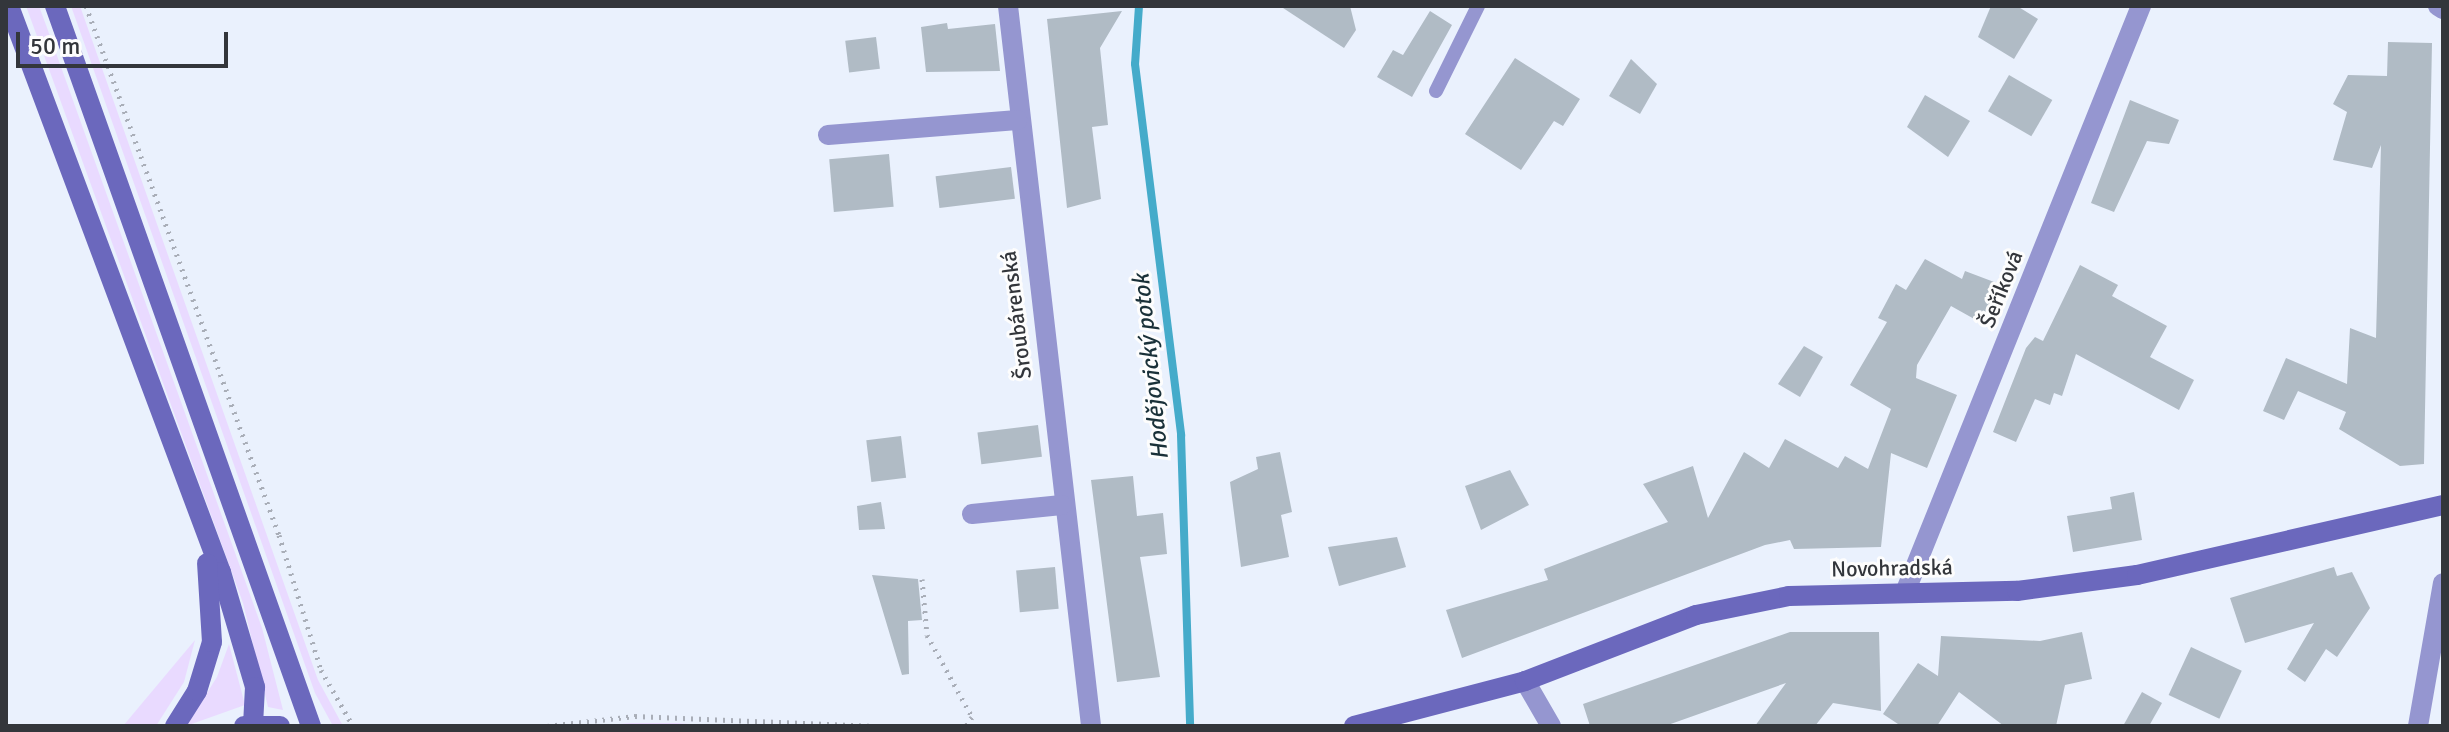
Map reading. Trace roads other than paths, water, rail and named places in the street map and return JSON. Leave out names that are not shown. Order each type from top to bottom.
[{"type":"main road","points":[[9,6],[240,629],[255,687],[250,725],[280,726]]},
{"type":"main road","points":[[55,6],[311,726]]},
{"type":"main road","points":[[169,444],[209,570],[214,619],[202,677],[175,726]]},
{"type":"main road","name":"Novohradská","points":[[1354,726],[1525,681],[1696,615],[1789,596],[1906,590],[2017,591],[2137,575],[2443,505]]},
{"type":"street","name":"Šroubárenská","points":[[1008,6],[1017,120],[1091,726]]},
{"type":"street","name":"Šeříková","points":[[1906,590],[2141,6]]},
{"type":"street","points":[[828,135],[1017,120]]},
{"type":"street","points":[[972,514],[1062,505]]},
{"type":"street","points":[[2418,726],[2443,583]]},
{"type":"street","points":[[1525,681],[1551,726]]},
{"type":"lane","points":[[1436,91],[1478,6]]},
{"type":"waterway","name":"Hodějovický potok","points":[[1139,6],[1135,64],[1181,435],[1190,726]]}]
